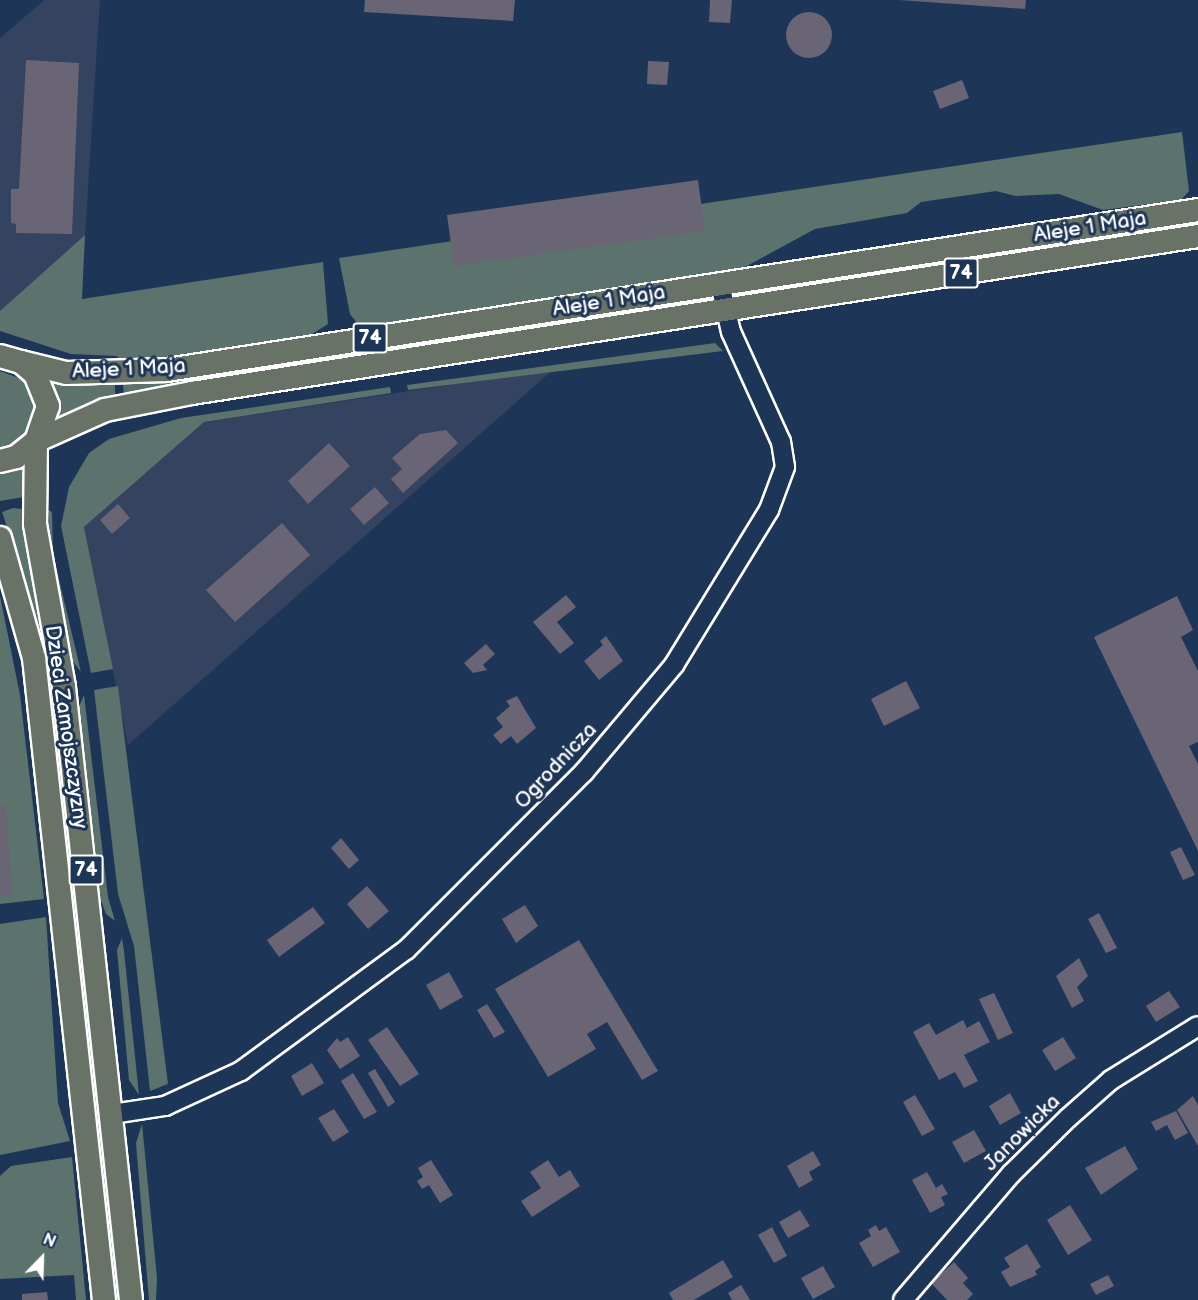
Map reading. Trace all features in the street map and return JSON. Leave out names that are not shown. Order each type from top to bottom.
[{"type":"main road","name":"Aleje 1 Maja","points":[[6,357],[66,373],[167,370],[1198,210]]},
{"type":"main road","name":"Aleje 1 Maja","points":[[36,441],[105,410],[192,393],[1198,236]]},
{"type":"main road","name":"74","points":[[0,461],[16,457],[36,441],[47,418],[46,394],[35,374],[6,357]]},
{"type":"main road","name":"Dzieci Zamojszczyzny","points":[[36,441],[35,524],[60,659],[131,1300]]},
{"type":"main road","name":"Dzieci Zamojszczyzny","points":[[0,538],[34,658],[104,1300]]},
{"type":"street","name":"Ogrodnicza","points":[[112,1114],[165,1106],[241,1071],[406,950],[584,772],[674,664],[783,481],[781,442],[725,310],[720,284]]},
{"type":"street","name":"Janowicka","points":[[903,1300],[1011,1174],[1068,1118],[1111,1080],[1198,1026]]},
{"type":"shaded area","points":[[44,0],[100,0],[85,235],[0,311],[0,38]]},
{"type":"shaded area","points":[[554,369],[128,745],[84,527],[204,422]]},
{"type":"green space","points":[[1182,132],[1189,191],[1181,200],[1103,210],[1059,194],[1015,196],[996,191],[921,202],[907,213],[815,229],[743,268],[372,326],[357,323],[350,314],[339,258]]},
{"type":"green space","points":[[1177,224],[1172,229],[748,293],[748,290]]},
{"type":"green space","points":[[85,235],[82,299],[323,262],[328,324],[309,336],[122,363],[117,356],[71,354],[0,331],[0,311]]},
{"type":"green space","points":[[706,297],[705,303],[373,351],[374,349]]},
{"type":"green space","points":[[715,343],[723,351],[408,390],[407,385]]},
{"type":"green space","points":[[318,357],[319,362],[124,397],[123,384]]},
{"type":"green space","points":[[0,371],[24,380],[38,406],[35,427],[15,447],[0,450]]},
{"type":"green space","points":[[54,383],[115,384],[115,400],[56,422],[51,387]]},
{"type":"green space","points":[[390,387],[391,393],[204,422],[84,527],[113,669],[91,673],[61,526],[69,487],[89,453],[109,439],[181,418]]},
{"type":"green space","points":[[24,462],[24,497],[0,501],[0,467]]},
{"type":"green space","points":[[13,508],[24,509],[53,681],[121,1300],[114,1300],[51,712],[30,596],[2,512]]},
{"type":"green space","points":[[47,509],[52,512],[53,554],[81,672],[71,659],[47,530]]},
{"type":"green space","points":[[0,596],[20,695],[44,899],[0,904]]},
{"type":"green space","points":[[118,686],[168,1084],[150,1091],[134,946],[118,894],[94,690]]},
{"type":"green space","points":[[84,695],[108,897],[115,921],[106,914],[100,898],[78,709]]},
{"type":"green space","points":[[46,917],[58,1103],[70,1141],[0,1155],[0,924]]},
{"type":"green space","points":[[122,938],[139,1095],[129,1080],[117,950]]},
{"type":"green space","points":[[142,1124],[157,1278],[156,1300],[149,1300],[136,1143]]},
{"type":"green space","points":[[72,1157],[86,1300],[76,1300],[74,1275],[0,1279],[0,1176],[11,1166]]},
{"type":"building","points":[[365,0],[515,0],[513,21],[364,12]]},
{"type":"building","points":[[710,0],[732,0],[730,23],[709,22]]},
{"type":"building","points":[[899,0],[1026,0],[1025,9]]},
{"type":"building","points":[[809,12],[825,19],[832,35],[825,51],[809,58],[793,51],[786,35],[793,19]]},
{"type":"building","points":[[26,60],[79,63],[72,234],[16,233],[16,224],[11,223],[11,189],[19,189]]},
{"type":"building","points":[[648,61],[669,62],[667,85],[647,84]]},
{"type":"building","points":[[962,80],[969,98],[940,109],[933,91]]},
{"type":"building","points":[[698,180],[705,231],[454,266],[447,215]]},
{"type":"building","points":[[446,430],[458,443],[403,493],[391,479],[402,469],[392,458],[420,434]]},
{"type":"building","points":[[329,443],[350,466],[308,504],[288,481]]},
{"type":"building","points":[[375,487],[389,503],[364,525],[350,509]]},
{"type":"building","points":[[118,504],[130,518],[112,534],[100,520]]},
{"type":"building","points":[[282,523],[310,555],[235,622],[206,590]]},
{"type":"building","points":[[566,595],[576,607],[557,622],[574,643],[560,654],[533,622]]},
{"type":"building","points":[[1177,596],[1193,630],[1181,637],[1198,671],[1198,742],[1189,746],[1198,764],[1198,851],[1094,637]]},
{"type":"building","points":[[606,636],[623,661],[599,680],[584,661],[603,645],[600,641]]},
{"type":"building","points":[[486,644],[495,654],[483,665],[487,670],[473,673],[464,663]]},
{"type":"building","points":[[906,681],[920,708],[884,726],[871,699]]},
{"type":"building","points":[[517,696],[536,728],[517,744],[511,736],[501,744],[493,735],[503,727],[496,718],[510,706],[506,701]]},
{"type":"building","points":[[0,806],[6,806],[12,895],[0,896]]},
{"type":"building","points":[[341,838],[359,860],[349,869],[331,848]]},
{"type":"building","points":[[1181,847],[1195,875],[1183,880],[1170,852]]},
{"type":"building","points":[[367,886],[389,911],[368,929],[347,904]]},
{"type":"building","points":[[525,905],[538,926],[516,943],[502,919]]},
{"type":"building","points":[[313,907],[325,923],[279,957],[267,940]]},
{"type":"building","points":[[1099,913],[1117,948],[1106,953],[1088,919]]},
{"type":"building","points":[[579,940],[658,1071],[642,1080],[607,1022],[587,1034],[596,1049],[548,1077],[495,989]]},
{"type":"building","points":[[1079,958],[1088,976],[1077,987],[1084,1001],[1072,1008],[1056,976]]},
{"type":"building","points":[[449,972],[463,997],[440,1010],[426,985]]},
{"type":"building","points":[[1169,991],[1180,1007],[1156,1022],[1146,1006]]},
{"type":"building","points":[[994,993],[1013,1033],[998,1040],[979,999]]},
{"type":"building","points":[[487,1004],[505,1032],[494,1038],[477,1010]]},
{"type":"building","points":[[963,1020],[967,1028],[979,1021],[990,1042],[964,1055],[978,1081],[964,1088],[955,1072],[939,1080],[913,1032],[929,1023],[936,1035]]},
{"type":"building","points":[[387,1027],[419,1074],[400,1086],[368,1040]]},
{"type":"building","points":[[348,1037],[360,1056],[340,1069],[327,1050],[337,1038],[340,1042]]},
{"type":"building","points":[[1063,1037],[1076,1058],[1055,1071],[1042,1050]]},
{"type":"building","points":[[312,1063],[324,1083],[302,1096],[291,1076]]},
{"type":"building","points":[[375,1069],[395,1102],[388,1107],[368,1073]]},
{"type":"building","points":[[353,1073],[377,1112],[364,1119],[341,1081]]},
{"type":"building","points":[[1010,1093],[1021,1113],[1000,1125],[989,1106]]},
{"type":"building","points":[[915,1095],[935,1129],[922,1136],[903,1102]]},
{"type":"building","points":[[1193,1096],[1198,1105],[1198,1146],[1177,1110]]},
{"type":"building","points":[[334,1109],[349,1132],[333,1142],[318,1118]]},
{"type":"building","points":[[1176,1111],[1188,1133],[1175,1140],[1167,1125],[1156,1131],[1151,1122]]},
{"type":"building","points":[[974,1130],[986,1151],[964,1163],[952,1142]]},
{"type":"building","points":[[1125,1146],[1138,1169],[1101,1195],[1085,1168]]},
{"type":"building","points":[[813,1151],[821,1165],[809,1172],[813,1180],[799,1188],[787,1166]]},
{"type":"building","points":[[431,1160],[453,1195],[440,1203],[429,1185],[422,1189],[417,1181],[423,1177],[418,1168]]},
{"type":"building","points":[[548,1160],[559,1177],[570,1170],[580,1186],[532,1217],[521,1201],[541,1188],[530,1172]]},
{"type":"building","points":[[927,1172],[936,1188],[942,1184],[948,1194],[941,1197],[945,1205],[930,1213],[912,1180]]},
{"type":"building","points":[[1070,1205],[1092,1240],[1068,1255],[1047,1220]]},
{"type":"building","points":[[800,1210],[810,1226],[788,1238],[779,1222]]},
{"type":"building","points":[[876,1225],[879,1231],[886,1227],[900,1252],[873,1267],[859,1243],[871,1236],[868,1230]]},
{"type":"building","points":[[772,1227],[787,1256],[774,1263],[758,1235]]},
{"type":"building","points":[[1027,1244],[1041,1267],[1035,1271],[1037,1275],[1010,1287],[1001,1272],[1010,1267],[1004,1258]]},
{"type":"building","points":[[723,1260],[733,1277],[694,1300],[673,1300],[669,1293]]},
{"type":"building","points":[[954,1262],[968,1278],[963,1283],[973,1294],[967,1300],[947,1300],[931,1283]]},
{"type":"building","points":[[823,1266],[835,1287],[813,1299],[801,1278]]},
{"type":"building","points":[[1108,1275],[1114,1286],[1096,1295],[1090,1284]]},
{"type":"building","points":[[741,1285],[750,1300],[732,1300],[728,1293]]},
{"type":"building","points":[[47,1292],[48,1300],[22,1300],[22,1294]]}]
